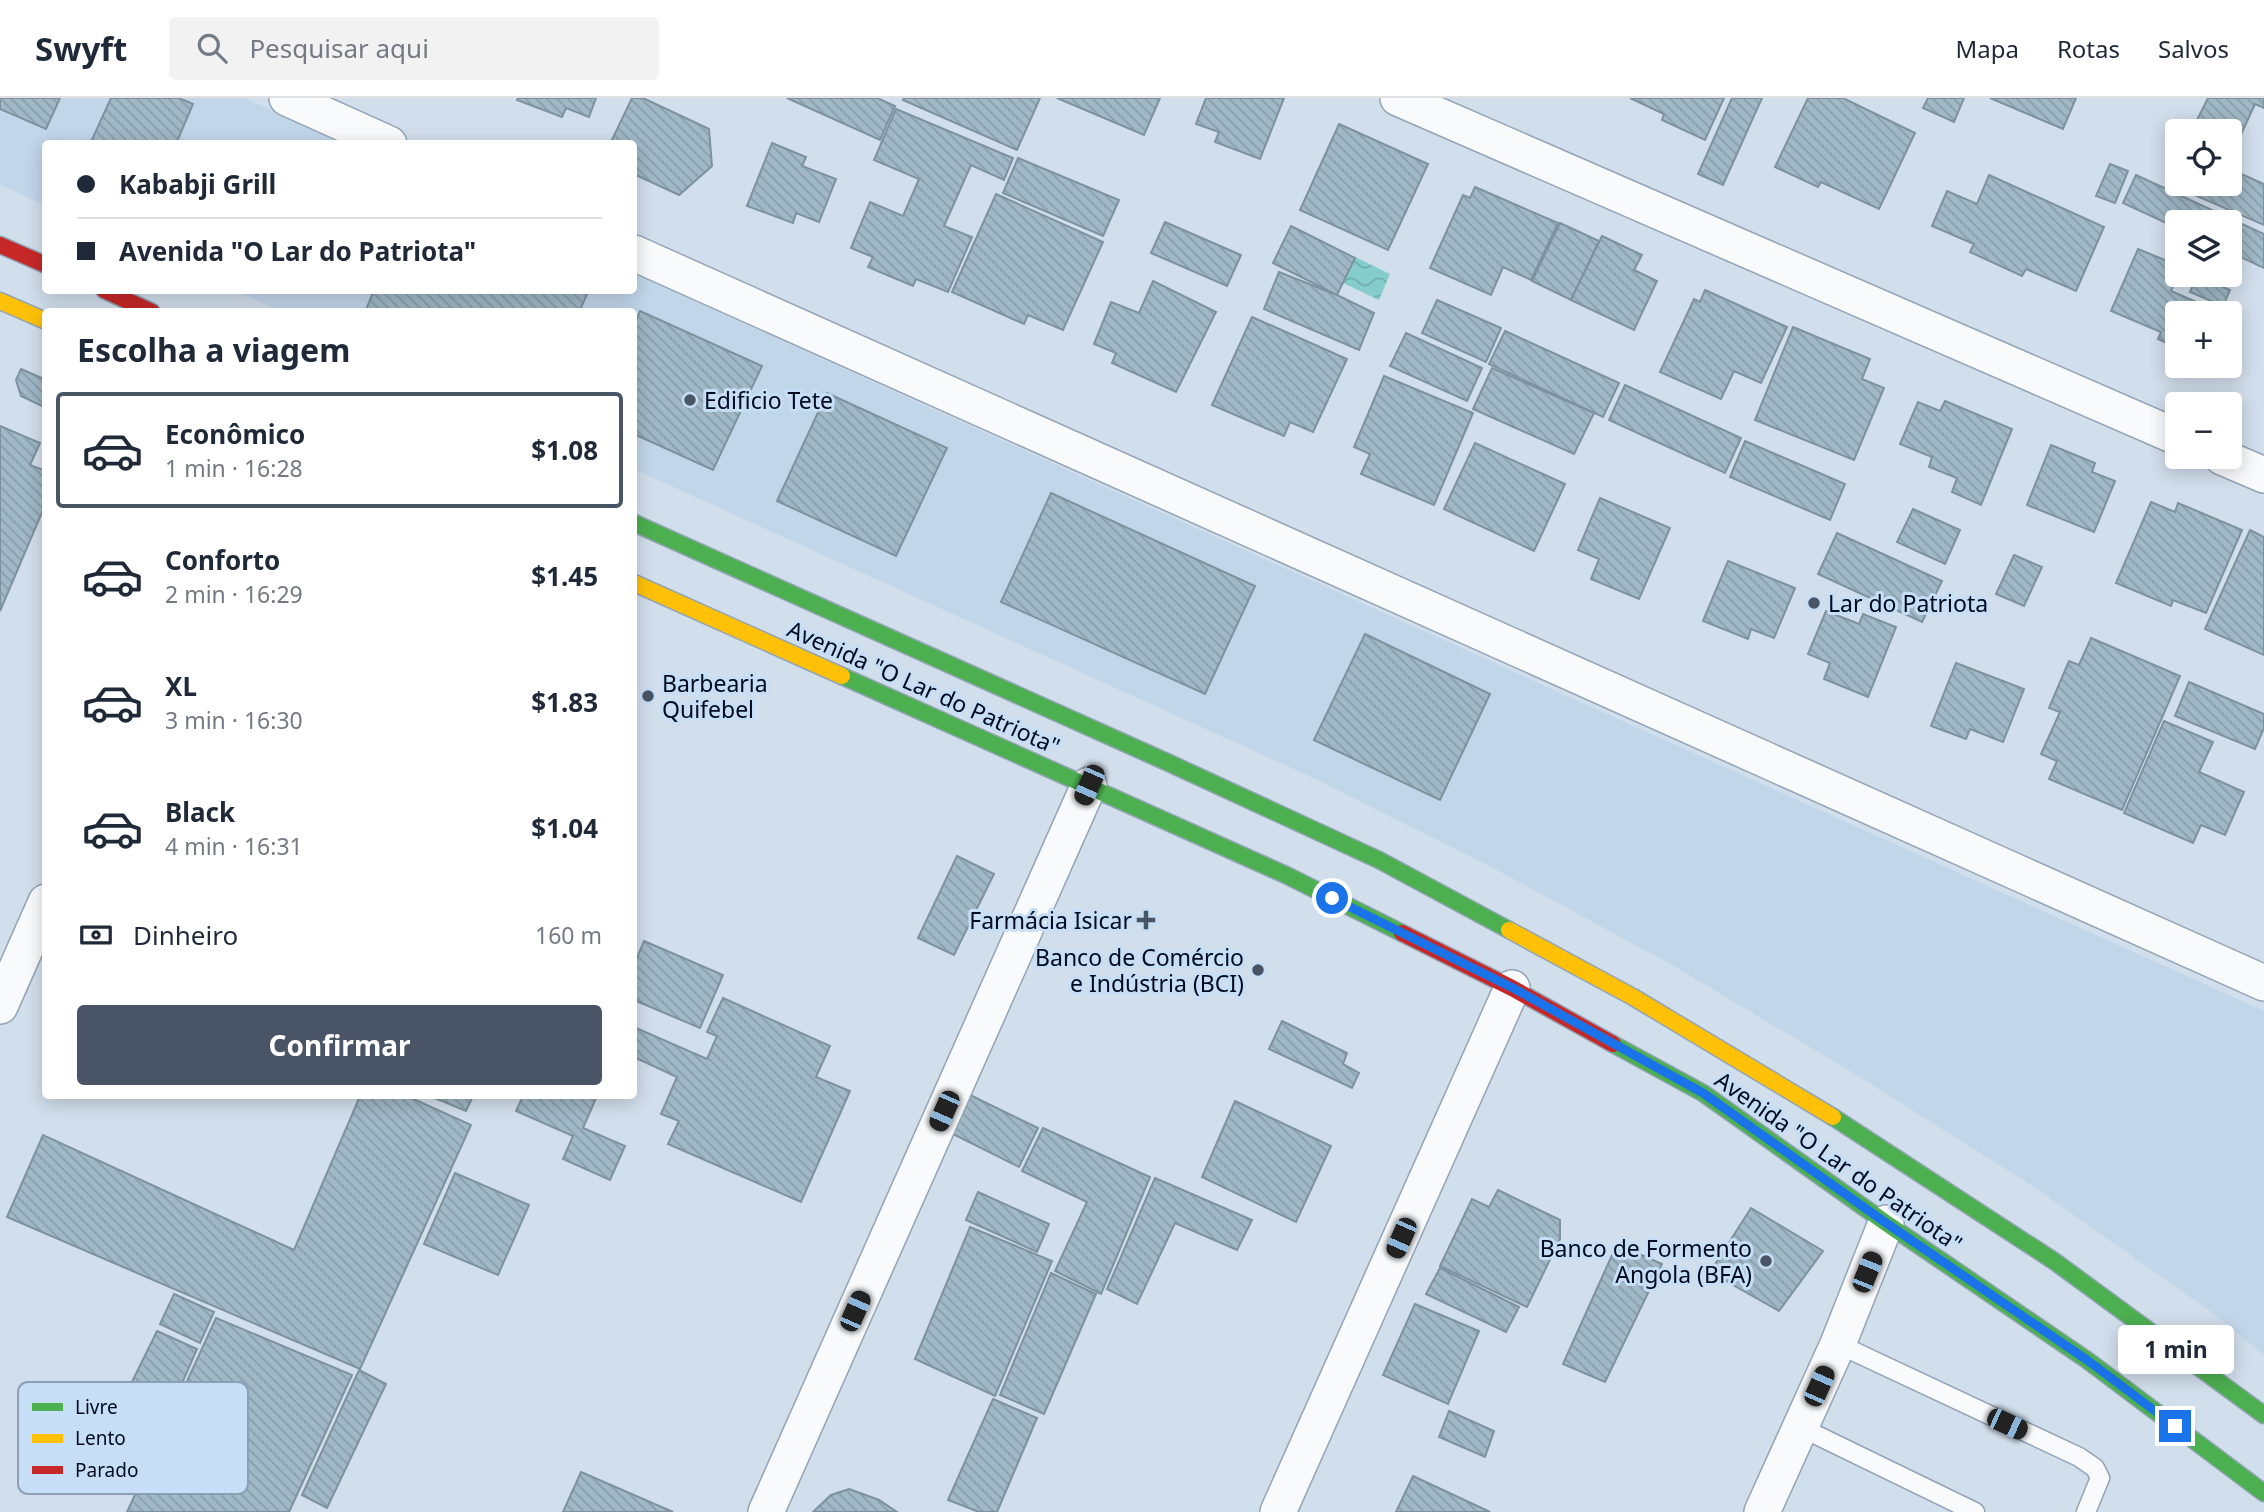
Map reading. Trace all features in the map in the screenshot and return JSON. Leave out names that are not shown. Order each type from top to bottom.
[{"type":"main road","points":[[0,245],[42,263]]},
{"type":"main road","points":[[113,294],[143,308]]},
{"type":"main road","points":[[0,301],[42,319]]},
{"type":"main road","name":"Avenida \"O Lar do Patriota\"","points":[[637,524],[1379,860],[1621,990],[1827,1113],[2054,1261],[2264,1415]]},
{"type":"main road","name":"Avenida \"O Lar do Patriota\"","points":[[637,584],[1286,875],[1513,988],[1703,1093],[1886,1223],[2087,1360],[2260,1499]]},
{"type":"street","points":[[287,98],[380,140]]},
{"type":"street","points":[[1398,98],[2165,432]]},
{"type":"street","points":[[637,254],[2264,983]]},
{"type":"street","points":[[2242,466],[2264,475]]},
{"type":"street","points":[[766,1512],[1089,785]]},
{"type":"street","points":[[0,1006],[42,911]]},
{"type":"street","points":[[1278,1512],[1513,988]]},
{"type":"street","points":[[1762,1512],[1838,1345],[1886,1223]]},
{"type":"lane","points":[[1838,1345],[2079,1457],[2095,1468],[2100,1478],[2086,1512]]},
{"type":"lane","points":[[1800,1427],[1975,1512]]},
{"type":"shaded area","points":[[0,98],[244,98],[339,140],[42,140],[42,204],[0,185]]},
{"type":"shaded area","points":[[637,275],[2264,1011],[2264,1355],[2210,1311],[2031,1185],[1850,1071],[1672,965],[1497,870],[1316,779],[637,470],[637,308],[273,308],[243,294],[637,294]]},
{"type":"water","points":[[1353,256],[1390,274],[1379,300],[1341,282]]},
{"type":"building","points":[[0,98],[60,98],[46,129],[0,109]]},
{"type":"building","points":[[111,98],[179,98],[193,104],[178,140],[92,140]]},
{"type":"building","points":[[596,98],[589,117],[566,108],[562,117],[517,100]]},
{"type":"building","points":[[632,98],[643,98],[709,129],[712,166],[679,195],[637,175],[637,140],[612,140]]},
{"type":"building","points":[[787,98],[877,98],[895,106],[880,140]]},
{"type":"building","points":[[1040,98],[1017,150],[903,100]]},
{"type":"building","points":[[1057,98],[1160,98],[1144,135]]},
{"type":"building","points":[[1206,98],[1284,98],[1260,159],[1215,142],[1219,132],[1196,124]]},
{"type":"building","points":[[1630,98],[1724,98],[1705,140],[1662,120],[1664,114]]},
{"type":"building","points":[[1732,98],[1762,98],[1723,185],[1698,174]]},
{"type":"building","points":[[1808,98],[1843,98],[1915,133],[1879,209],[1821,182],[1818,187],[1775,167]]},
{"type":"building","points":[[1928,98],[1964,98],[1954,122],[1923,108]]},
{"type":"building","points":[[1990,98],[2076,98],[2063,129]]},
{"type":"building","points":[[2208,98],[2264,98],[2264,108],[2255,104],[2242,132],[2242,119],[2198,119]]},
{"type":"building","points":[[896,109],[1013,158],[1004,180],[971,165],[944,226],[972,237],[948,292],[916,279],[913,286],[868,267],[873,257],[851,248],[870,202],[903,216],[919,179],[874,160]]},
{"type":"building","points":[[1339,124],[1428,164],[1388,250],[1300,210]]},
{"type":"building","points":[[772,143],[806,157],[802,166],[836,179],[819,222],[796,213],[793,223],[747,206]]},
{"type":"building","points":[[1018,158],[1119,200],[1103,236],[1003,193]]},
{"type":"building","points":[[2110,164],[2128,171],[2115,203],[2096,196]]},
{"type":"building","points":[[2242,174],[2264,184],[2264,225],[2242,216],[2242,210],[2229,210],[2197,196],[2242,196]]},
{"type":"building","points":[[1989,175],[2104,227],[2076,291],[2026,269],[2022,276],[1970,252],[1974,244],[1932,226],[1947,191],[1977,204]]},
{"type":"building","points":[[2136,175],[2165,188],[2165,196],[2182,196],[2212,210],[2165,210],[2165,222],[2123,203]]},
{"type":"building","points":[[1475,187],[1558,223],[1531,280],[1503,267],[1491,295],[1430,268],[1463,195],[1470,198]]},
{"type":"building","points":[[996,194],[1103,242],[1063,330],[1028,315],[1024,324],[952,292]]},
{"type":"building","points":[[1165,222],[1241,255],[1227,286],[1151,253]]},
{"type":"building","points":[[1560,223],[1599,241],[1571,300],[1532,281]]},
{"type":"building","points":[[2242,224],[2264,234],[2264,268],[2242,258]]},
{"type":"building","points":[[1291,226],[1355,258],[1337,295],[1273,263]]},
{"type":"building","points":[[1602,236],[1642,255],[1634,270],[1657,281],[1634,330],[1571,300]]},
{"type":"building","points":[[2138,249],[2165,260],[2165,287],[2173,287],[2171,291],[2194,301],[2165,301],[2165,342],[2158,339],[2161,332],[2111,311]]},
{"type":"building","points":[[1279,272],[1374,313],[1359,350],[1264,309]]},
{"type":"building","points":[[1153,281],[1216,312],[1176,392],[1112,363],[1116,353],[1094,344],[1111,302],[1139,313]]},
{"type":"building","points":[[2192,287],[2223,287],[2230,290],[2225,301],[2211,301],[2190,292]]},
{"type":"building","points":[[1705,290],[1787,327],[1761,383],[1734,371],[1721,399],[1660,372],[1694,299],[1700,302]]},
{"type":"building","points":[[372,294],[587,294],[581,308],[367,308]]},
{"type":"building","points":[[1437,300],[1501,328],[1486,362],[1422,333]]},
{"type":"building","name":"Edificio Tete","points":[[640,311],[762,366],[713,470],[637,435],[637,318]]},
{"type":"building","points":[[1252,317],[1347,359],[1313,432],[1290,422],[1284,436],[1212,405]]},
{"type":"building","points":[[1793,327],[1870,359],[1862,379],[1884,388],[1854,460],[1755,420]]},
{"type":"building","points":[[1505,331],[1619,383],[1603,417],[1489,364]]},
{"type":"building","points":[[1406,333],[1482,368],[1467,401],[1390,366]]},
{"type":"building","points":[[1492,368],[1594,413],[1574,454],[1473,409]]},
{"type":"building","points":[[21,369],[42,378],[42,406],[21,396],[16,380]]},
{"type":"building","points":[[1384,376],[1473,413],[1434,505],[1361,474],[1370,454],[1354,447]]},
{"type":"building","points":[[1625,385],[1741,438],[1725,473],[1609,420]]},
{"type":"building","points":[[827,393],[947,448],[896,556],[777,501]]},
{"type":"building","points":[[1945,401],[2012,429],[1981,505],[1952,492],[1957,478],[1929,467],[1932,457],[1900,444],[1918,402],[1940,411]]},
{"type":"building","points":[[0,426],[40,443],[30,465],[42,470],[42,512],[0,611]]},
{"type":"building","points":[[1745,441],[1845,484],[1830,520],[1730,477]]},
{"type":"building","points":[[1475,443],[1565,484],[1534,551],[1444,509]]},
{"type":"building","points":[[2051,445],[2095,463],[2092,472],[2115,481],[2094,532],[2027,505]]},
{"type":"building","points":[[1051,493],[1255,586],[1205,694],[1001,602]]},
{"type":"building","points":[[1600,498],[1670,528],[1639,599],[1591,579],[1599,559],[1578,550]]},
{"type":"building","points":[[2151,502],[2175,512],[2178,503],[2242,530],[2206,613],[2173,600],[2171,606],[2116,583]]},
{"type":"building","points":[[1913,509],[1960,530],[1945,564],[1897,542]]},
{"type":"building","points":[[2250,530],[2264,537],[2264,655],[2205,629]]},
{"type":"building","points":[[1837,533],[1942,581],[1922,622],[1818,574]]},
{"type":"building","points":[[2014,555],[2042,567],[2024,606],[1996,594]]},
{"type":"building","points":[[1728,561],[1795,588],[1774,638],[1751,629],[1748,639],[1703,621]]},
{"type":"building","points":[[1826,611],[1859,624],[1863,614],[1896,627],[1868,697],[1824,679],[1830,663],[1808,654]]},
{"type":"building","points":[[1365,634],[1490,694],[1440,800],[1314,740]]},
{"type":"building","points":[[2091,638],[2180,676],[2122,810],[2049,779],[2057,761],[2041,754],[2060,712],[2049,708],[2069,661],[2079,665]]},
{"type":"building","points":[[1956,663],[2024,689],[2003,742],[1970,729],[1966,739],[1931,726]]},
{"type":"building","points":[[2189,682],[2264,714],[2264,728],[2255,749],[2175,716]]},
{"type":"building","points":[[2164,721],[2213,742],[2199,772],[2244,792],[2225,835],[2201,825],[2193,843],[2124,813]]},
{"type":"building","points":[[957,856],[994,874],[954,955],[918,938]]},
{"type":"building","points":[[644,941],[723,975],[700,1028],[637,1001],[637,958]]},
{"type":"building","points":[[723,998],[830,1046],[816,1077],[850,1091],[801,1202],[668,1144],[679,1121],[661,1114],[677,1077],[637,1058],[637,1028],[707,1059],[717,1036],[707,1032]]},
{"type":"building","points":[[1282,1021],[1347,1053],[1343,1064],[1359,1073],[1352,1088],[1269,1049]]},
{"type":"building","points":[[970,1095],[1038,1128],[1019,1167],[951,1133]]},
{"type":"building","points":[[359,1099],[414,1099],[471,1125],[360,1369],[7,1217],[43,1135],[294,1250]]},
{"type":"building","points":[[437,1099],[472,1099],[466,1111]]},
{"type":"building","points":[[522,1099],[596,1099],[583,1128],[625,1146],[610,1180],[563,1159],[573,1136],[516,1111]]},
{"type":"building","points":[[1235,1101],[1331,1146],[1296,1222],[1202,1177]]},
{"type":"building","points":[[1043,1128],[1150,1177],[1101,1294],[1055,1271],[1087,1202],[1022,1171]]},
{"type":"building","points":[[455,1173],[529,1205],[498,1275],[424,1244]]},
{"type":"building","points":[[1155,1178],[1252,1220],[1237,1250],[1175,1223],[1137,1304],[1107,1289]]},
{"type":"building","points":[[1498,1190],[1560,1220],[1560,1239],[1527,1307],[1440,1266],[1472,1199],[1489,1207]]},
{"type":"building","points":[[978,1192],[1049,1224],[1037,1252],[966,1220]]},
{"type":"building","name":"Banco de Formento Angola (BFA)","points":[[1751,1208],[1823,1251],[1779,1311],[1710,1272]]},
{"type":"building","points":[[970,1227],[1052,1261],[995,1396],[915,1359]]},
{"type":"building","points":[[1617,1244],[1662,1264],[1605,1382],[1563,1364]]},
{"type":"building","points":[[1440,1268],[1519,1307],[1506,1332],[1426,1294]]},
{"type":"building","points":[[1051,1273],[1096,1294],[1044,1414],[1000,1395]]},
{"type":"building","points":[[174,1294],[214,1312],[200,1343],[160,1324]]},
{"type":"building","points":[[1415,1304],[1479,1331],[1448,1404],[1383,1375]]},
{"type":"building","points":[[216,1318],[352,1375],[289,1512],[127,1512],[135,1494],[248,1494],[248,1382],[187,1382]]},
{"type":"building","points":[[157,1331],[197,1349],[183,1382],[132,1382]]},
{"type":"building","points":[[359,1370],[386,1384],[327,1508],[302,1495]]},
{"type":"building","points":[[993,1399],[1037,1418],[997,1512],[979,1512],[948,1500]]},
{"type":"building","points":[[1449,1411],[1494,1431],[1485,1457],[1439,1437]]},
{"type":"building","points":[[581,1472],[673,1512],[563,1512]]},
{"type":"building","points":[[1413,1476],[1490,1512],[1396,1512]]},
{"type":"building","points":[[849,1489],[879,1500],[897,1512],[813,1512],[831,1495]]},
{"type":"traffic: fast","points":[[637,524],[1379,860],[1509,930]]},
{"type":"traffic: fast","points":[[842,676],[1286,875],[1402,933]]},
{"type":"traffic: fast","points":[[1613,1044],[1703,1093],[1886,1223],[2087,1360],[2264,1493]]},
{"type":"traffic: fast","points":[[1833,1117],[2054,1261],[2264,1415]]},
{"type":"traffic: slow","points":[[0,301],[42,319]]},
{"type":"traffic: slow","points":[[637,584],[842,676]]},
{"type":"traffic: slow","points":[[1509,930],[1633,997],[1833,1117]]},
{"type":"traffic: jam","points":[[0,245],[42,263]]},
{"type":"traffic: jam","points":[[113,294],[143,308]]},
{"type":"traffic: jam","points":[[1402,933],[1512,988],[1613,1044]]},
{"type":"place","name":"Edificio Tete","points":[[690,400]]},
{"type":"place","name":"Lar do Patriota","points":[[1814,603]]},
{"type":"place","name":"Barbearia Quifebel","points":[[648,696]]},
{"type":"place","name":"Farmácia Isicar","points":[[1146,920]]},
{"type":"place","name":"Banco de Comércio e Indústria (BCI)","points":[[1258,970]]},
{"type":"place","name":"Banco de Formento Angola (BFA)","points":[[1766,1261]]},
{"type":"route","points":[[1332,898],[1513,988],[1703,1093],[1886,1223],[2087,1360],[2175,1426]]}]
